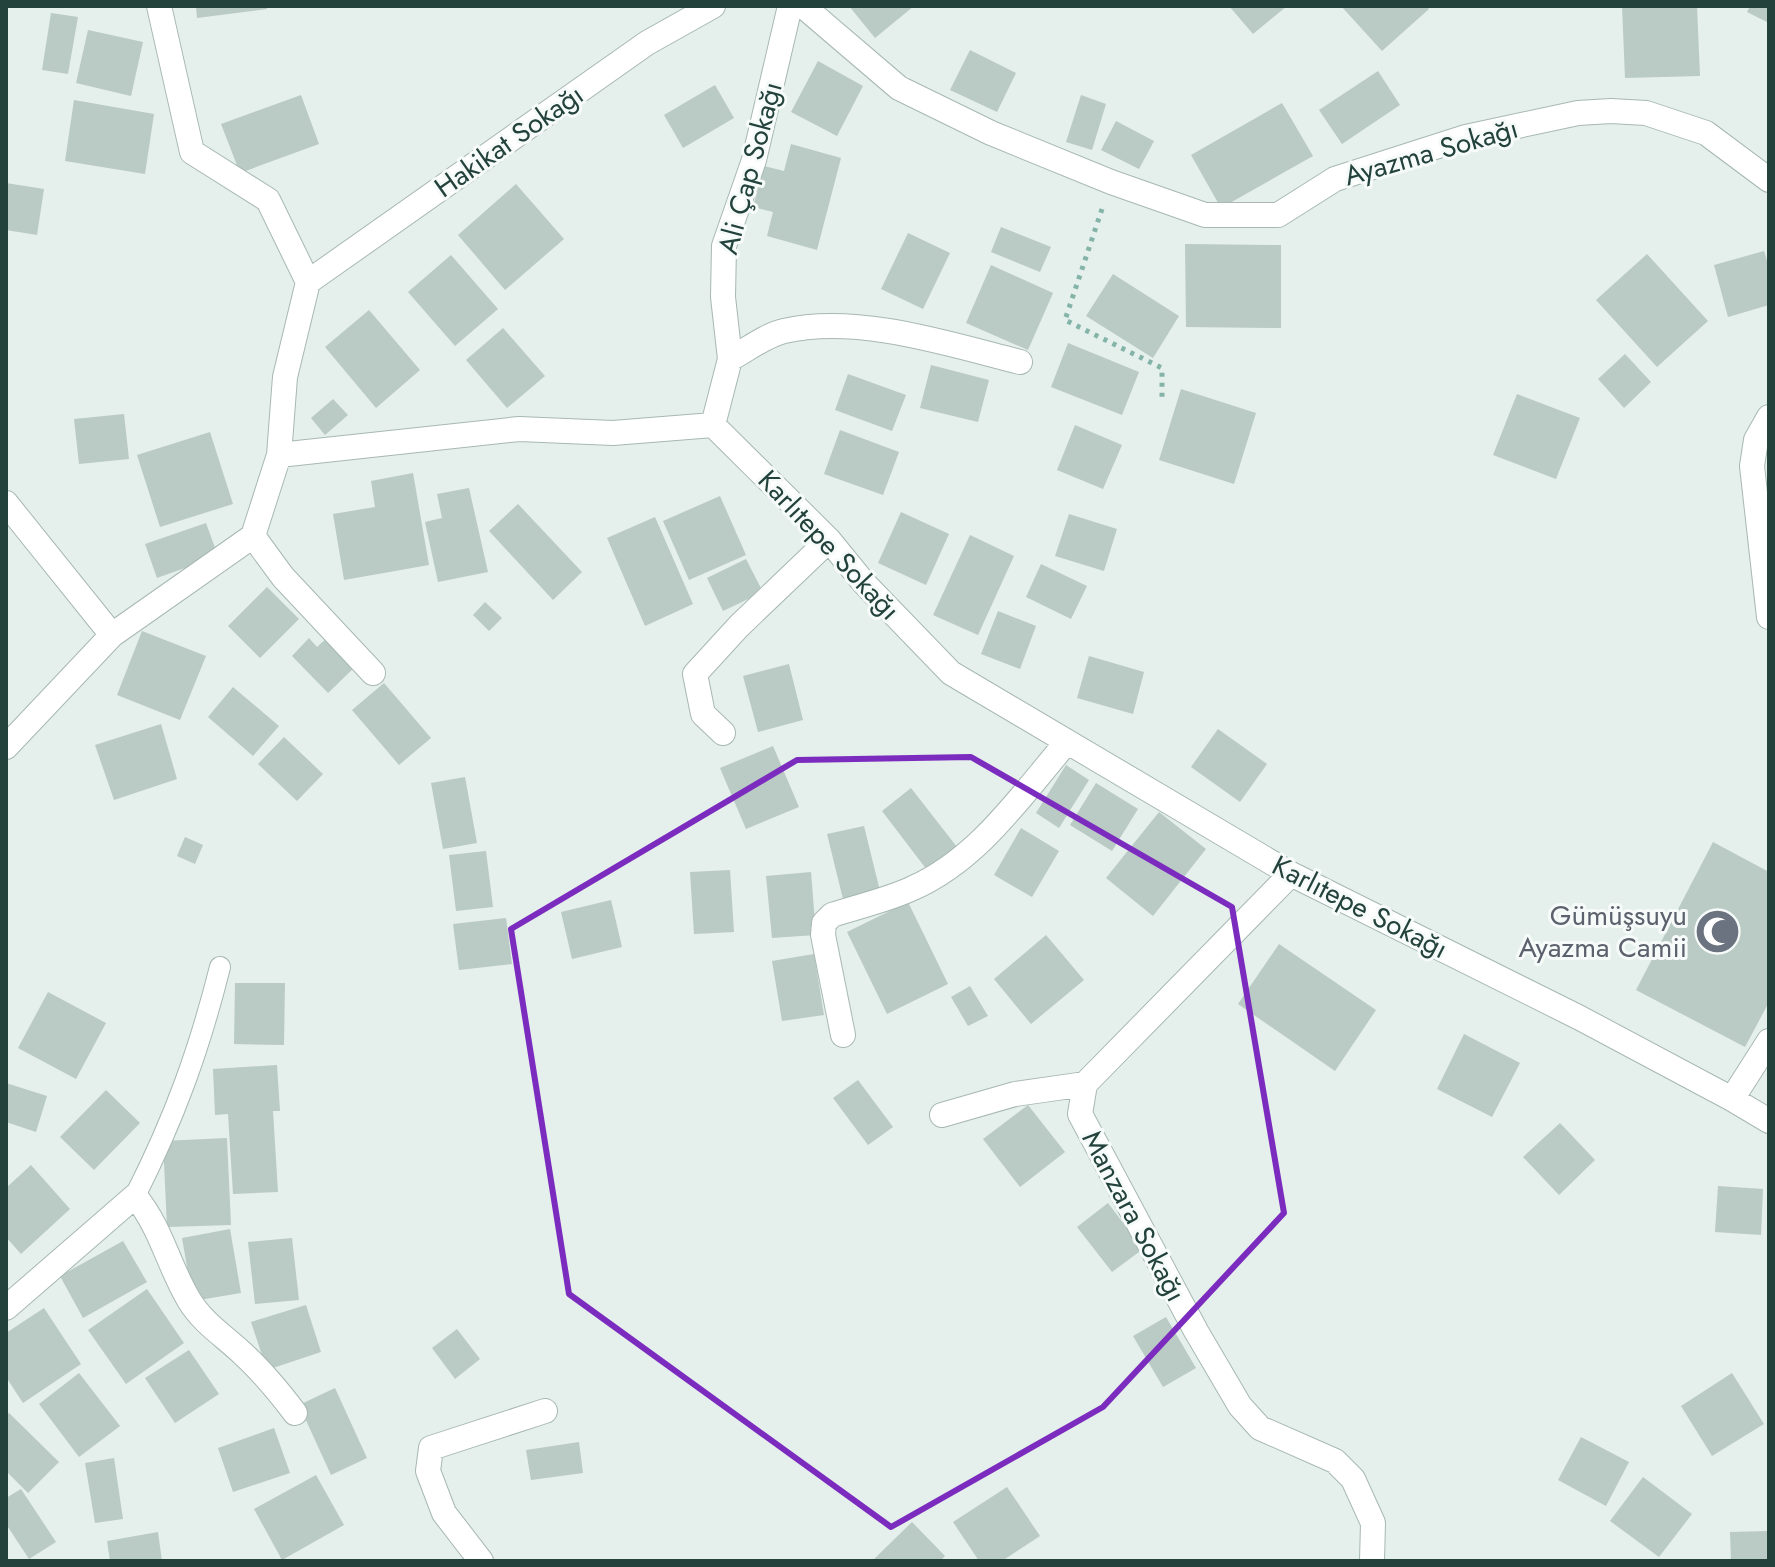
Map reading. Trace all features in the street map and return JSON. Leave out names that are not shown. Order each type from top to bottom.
[{"type":"street","points":[[6,747],[112,635],[253,536],[279,455],[285,377],[308,282],[268,200],[192,152],[159,6]]},
{"type":"street","name":"Hakikat Sokağı","points":[[308,282],[647,43],[713,6]]},
{"type":"street","name":"Ali Çap Sokağı","points":[[713,425],[730,359],[723,297],[724,246],[754,160],[790,6]]},
{"type":"street","name":"Ayazma Sokağı","points":[[803,6],[899,88],[991,133],[1111,182],[1205,215],[1278,215],[1335,179],[1466,137],[1578,113],[1646,113],[1706,133],[1769,180]]},
{"type":"street","points":[[730,359],[782,331],[825,325],[906,333],[1020,362]]},
{"type":"street","points":[[1769,417],[1756,440],[1752,466],[1769,617]]},
{"type":"street","points":[[279,455],[519,429],[613,433],[713,425]]},
{"type":"street","name":"Karlıtepe Sokağı","points":[[713,425],[829,540],[864,583],[951,673],[1291,874],[1580,1018],[1769,1121]]},
{"type":"street","points":[[6,503],[112,635]]},
{"type":"street","points":[[253,536],[283,577],[373,673]]},
{"type":"street","points":[[723,733],[703,714],[695,674],[739,626],[829,540]]},
{"type":"street","points":[[843,1035],[823,935],[824,923],[832,915],[913,888],[947,869],[979,844],[1067,742]]},
{"type":"street","points":[[942,1115],[1015,1094],[1085,1084],[1291,874]]},
{"type":"street","points":[[1732,1099],[1769,1041]]},
{"type":"street","name":"Manzara Sokağı","points":[[1085,1084],[1080,1114],[1189,1318],[1240,1406],[1260,1428],[1335,1461],[1353,1479],[1373,1523],[1374,1559]]},
{"type":"street","points":[[6,1308],[135,1196],[152,1217],[188,1300],[201,1317],[273,1384],[295,1413]]},
{"type":"street","points":[[481,1561],[444,1513],[428,1471],[431,1448],[545,1411]]},
{"type":"lane","points":[[135,1196],[186,1087],[220,967]]},
{"type":"path","points":[[1111,182],[1065,320],[1162,368],[1162,402]]},
{"type":"highlighted area","points":[[971,757],[1232,907],[1284,1213],[1103,1407],[891,1527],[569,1294],[511,929],[797,760]]},
{"type":"building","points":[[196,6],[266,6],[267,9],[197,18]]},
{"type":"building","points":[[849,6],[914,6],[875,38]]},
{"type":"building","points":[[1229,6],[1287,6],[1253,34]]},
{"type":"building","points":[[1341,6],[1427,6],[1429,9],[1382,51]]},
{"type":"building","points":[[1622,6],[1697,6],[1700,76],[1625,78]]},
{"type":"building","points":[[1750,6],[1769,6],[1769,23],[1747,12]]},
{"type":"building","points":[[51,13],[78,17],[68,74],[42,70]]},
{"type":"building","points":[[88,30],[143,42],[131,96],[76,83]]},
{"type":"building","points":[[970,50],[1016,73],[997,112],[950,90]]},
{"type":"building","points":[[818,61],[863,86],[837,136],[791,112]]},
{"type":"building","points":[[1378,71],[1400,105],[1342,144],[1319,110]]},
{"type":"building","points":[[715,85],[734,118],[683,148],[664,115]]},
{"type":"building","points":[[301,95],[319,144],[240,173],[221,124]]},
{"type":"building","points":[[1081,95],[1106,104],[1092,150],[1066,142]]},
{"type":"building","points":[[74,100],[154,114],[145,174],[65,161]]},
{"type":"building","points":[[1282,103],[1313,156],[1221,208],[1191,155]]},
{"type":"building","points":[[1116,121],[1154,141],[1139,169],[1101,150]]},
{"type":"building","points":[[791,144],[841,158],[817,250],[767,236],[773,212],[753,207],[764,166],[784,171]]},
{"type":"building","points":[[6,183],[44,189],[37,235],[6,230]]},
{"type":"building","points":[[516,184],[564,239],[505,290],[458,235]]},
{"type":"building","points":[[1001,227],[1051,247],[1040,272],[991,252]]},
{"type":"building","points":[[908,233],[950,253],[923,309],[881,289]]},
{"type":"building","points":[[1185,244],[1281,245],[1281,328],[1186,327]]},
{"type":"building","points":[[1764,251],[1769,267],[1769,305],[1728,317],[1714,265]]},
{"type":"building","points":[[1647,254],[1708,321],[1657,367],[1596,300]]},
{"type":"building","points":[[451,255],[498,309],[455,346],[408,292]]},
{"type":"building","points":[[991,265],[1053,293],[1028,350],[966,323]]},
{"type":"building","points":[[1113,274],[1179,316],[1153,358],[1086,316]]},
{"type":"building","points":[[369,310],[420,370],[376,408],[325,347]]},
{"type":"building","points":[[503,328],[545,376],[507,408],[466,360]]},
{"type":"building","points":[[1068,343],[1139,372],[1122,415],[1051,387]]},
{"type":"building","points":[[1625,354],[1651,382],[1624,408],[1598,379]]},
{"type":"building","points":[[931,365],[989,380],[978,422],[920,408]]},
{"type":"building","points":[[848,374],[906,395],[892,431],[835,410]]},
{"type":"building","points":[[1181,389],[1256,413],[1234,484],[1159,460]]},
{"type":"building","points":[[1517,394],[1580,418],[1556,479],[1493,455]]},
{"type":"building","points":[[333,399],[348,415],[325,435],[311,418]]},
{"type":"building","points":[[124,414],[129,459],[79,464],[74,419]]},
{"type":"building","points":[[1075,425],[1122,445],[1103,489],[1057,470]]},
{"type":"building","points":[[840,430],[899,452],[883,495],[824,474]]},
{"type":"building","points":[[210,432],[233,504],[160,527],[137,455]]},
{"type":"building","points":[[413,473],[429,565],[344,580],[333,514],[375,507],[371,481]]},
{"type":"building","points":[[469,488],[488,572],[438,582],[425,522],[442,518],[437,494]]},
{"type":"building","points":[[720,496],[746,555],[689,580],[663,521]]},
{"type":"building","points":[[518,504],[582,572],[553,600],[489,531]]},
{"type":"building","points":[[901,512],[949,534],[926,585],[878,563]]},
{"type":"building","points":[[1069,514],[1117,529],[1104,571],[1055,556]]},
{"type":"building","points":[[655,517],[693,604],[645,626],[607,538]]},
{"type":"building","points":[[206,523],[218,556],[157,578],[145,544]]},
{"type":"building","points":[[970,535],[1014,556],[978,635],[933,615]]},
{"type":"building","points":[[746,559],[763,592],[723,611],[707,578]]},
{"type":"building","points":[[1041,564],[1087,586],[1071,619],[1026,597]]},
{"type":"building","points":[[267,587],[299,619],[260,658],[228,626]]},
{"type":"building","points":[[485,602],[502,618],[489,631],[473,615]]},
{"type":"building","points":[[998,611],[1036,626],[1020,669],[981,654]]},
{"type":"building","points":[[142,631],[206,656],[180,720],[117,695]]},
{"type":"building","points":[[328,637],[357,665],[328,693],[292,656],[309,638],[317,647]]},
{"type":"building","points":[[1089,656],[1144,672],[1133,714],[1077,698]]},
{"type":"building","points":[[789,664],[803,720],[758,732],[743,676]]},
{"type":"building","points":[[384,683],[431,738],[399,765],[352,710]]},
{"type":"building","points":[[233,687],[279,726],[253,756],[208,717]]},
{"type":"building","points":[[161,724],[177,779],[114,800],[95,745]]},
{"type":"building","points":[[1218,729],[1267,764],[1240,802],[1191,767]]},
{"type":"building","points":[[284,737],[323,774],[297,801],[258,764]]},
{"type":"building","points":[[773,746],[799,807],[746,829],[720,768]]},
{"type":"building","points":[[1066,765],[1089,780],[1059,828],[1036,813]]},
{"type":"building","points":[[465,777],[477,843],[443,849],[431,783]]},
{"type":"building","points":[[1096,783],[1138,809],[1112,851],[1070,825]]},
{"type":"building","points":[[911,788],[957,847],[927,870],[882,811]]},
{"type":"building","points":[[1159,812],[1206,849],[1153,916],[1106,878]]},
{"type":"building","points":[[864,826],[880,891],[843,899],[827,834]]},
{"type":"building","points":[[1021,828],[1059,851],[1032,897],[994,875]]},
{"type":"building","points":[[185,837],[203,845],[195,864],[177,856]]},
{"type":"building","name":"Gümüşsuyu Ayazma Camii","points":[[1713,842],[1769,872],[1769,1002],[1745,1047],[1636,990]]},
{"type":"building","points":[[486,851],[493,907],[456,911],[449,855]]},
{"type":"building","points":[[730,870],[734,932],[694,934],[690,872]]},
{"type":"building","points":[[811,872],[816,935],[772,938],[766,876]]},
{"type":"building","points":[[611,900],[622,947],[572,959],[561,912]]},
{"type":"building","points":[[908,902],[948,984],[887,1014],[847,932]]},
{"type":"building","points":[[506,918],[512,964],[459,970],[453,924]]},
{"type":"building","points":[[1046,935],[1084,980],[1031,1024],[994,979]]},
{"type":"building","points":[[1279,944],[1376,1010],[1335,1071],[1238,1004]]},
{"type":"building","points":[[814,954],[824,1015],[782,1021],[772,961]]},
{"type":"building","points":[[235,983],[285,983],[284,1045],[234,1044]]},
{"type":"building","points":[[970,986],[988,1016],[968,1026],[951,997]]},
{"type":"building","points":[[48,992],[106,1023],[76,1079],[18,1048]]},
{"type":"building","points":[[1464,1034],[1520,1063],[1492,1117],[1437,1089]]},
{"type":"building","points":[[277,1065],[280,1111],[273,1111],[278,1192],[233,1194],[228,1114],[215,1115],[213,1069]]},
{"type":"building","points":[[858,1080],[893,1127],[868,1145],[833,1098]]},
{"type":"building","points":[[6,1083],[47,1096],[36,1132],[6,1122]]},
{"type":"building","points":[[106,1090],[140,1123],[94,1170],[60,1137]]},
{"type":"building","points":[[1028,1105],[1065,1152],[1020,1187],[983,1139]]},
{"type":"building","points":[[1560,1123],[1595,1160],[1559,1195],[1523,1157]]},
{"type":"building","points":[[227,1138],[231,1225],[167,1227],[163,1141]]},
{"type":"building","points":[[31,1165],[70,1209],[21,1254],[6,1237],[6,1188]]},
{"type":"building","points":[[1718,1186],[1763,1189],[1761,1235],[1715,1232]]},
{"type":"building","points":[[1108,1203],[1143,1249],[1112,1272],[1077,1227]]},
{"type":"building","points":[[230,1229],[241,1293],[193,1301],[182,1238]]},
{"type":"building","points":[[292,1238],[299,1300],[255,1304],[248,1242]]},
{"type":"building","points":[[123,1241],[147,1282],[83,1318],[60,1276]]},
{"type":"building","points":[[147,1289],[184,1343],[126,1384],[88,1330]]},
{"type":"building","points":[[306,1305],[321,1352],[267,1370],[251,1322]]},
{"type":"building","points":[[44,1308],[81,1364],[23,1403],[6,1377],[6,1333]]},
{"type":"building","points":[[1166,1317],[1196,1368],[1163,1387],[1133,1336]]},
{"type":"building","points":[[457,1329],[480,1359],[455,1379],[432,1348]]},
{"type":"building","points":[[189,1350],[219,1394],[175,1423],[145,1378]]},
{"type":"building","points":[[79,1373],[120,1426],[79,1457],[39,1404]]},
{"type":"building","points":[[1732,1373],[1764,1424],[1712,1456],[1681,1406]]},
{"type":"building","points":[[335,1388],[367,1458],[331,1475],[299,1405]]},
{"type":"building","points":[[9,1413],[59,1462],[28,1493],[6,1471],[6,1416]]},
{"type":"building","points":[[274,1428],[290,1473],[233,1492],[218,1448]]},
{"type":"building","points":[[1581,1437],[1629,1462],[1606,1506],[1558,1480]]},
{"type":"building","points":[[579,1442],[583,1473],[531,1480],[526,1450]]},
{"type":"building","points":[[114,1458],[123,1519],[95,1523],[85,1463]]},
{"type":"building","points":[[316,1475],[344,1525],[282,1560],[254,1509]]},
{"type":"building","points":[[1643,1477],[1692,1514],[1659,1557],[1610,1521]]},
{"type":"building","points":[[1007,1487],[1040,1536],[1002,1561],[979,1561],[953,1522]]},
{"type":"building","points":[[21,1489],[56,1542],[29,1559],[6,1524],[6,1498]]},
{"type":"building","points":[[912,1522],[945,1556],[940,1561],[872,1561]]},
{"type":"building","points":[[1769,1531],[1769,1561],[1731,1561],[1730,1532]]},
{"type":"building","points":[[158,1532],[162,1561],[110,1561],[107,1541]]},
{"type":"place","name":"Gümüşsuyu Ayazma Camii","points":[[1718,931]]}]
